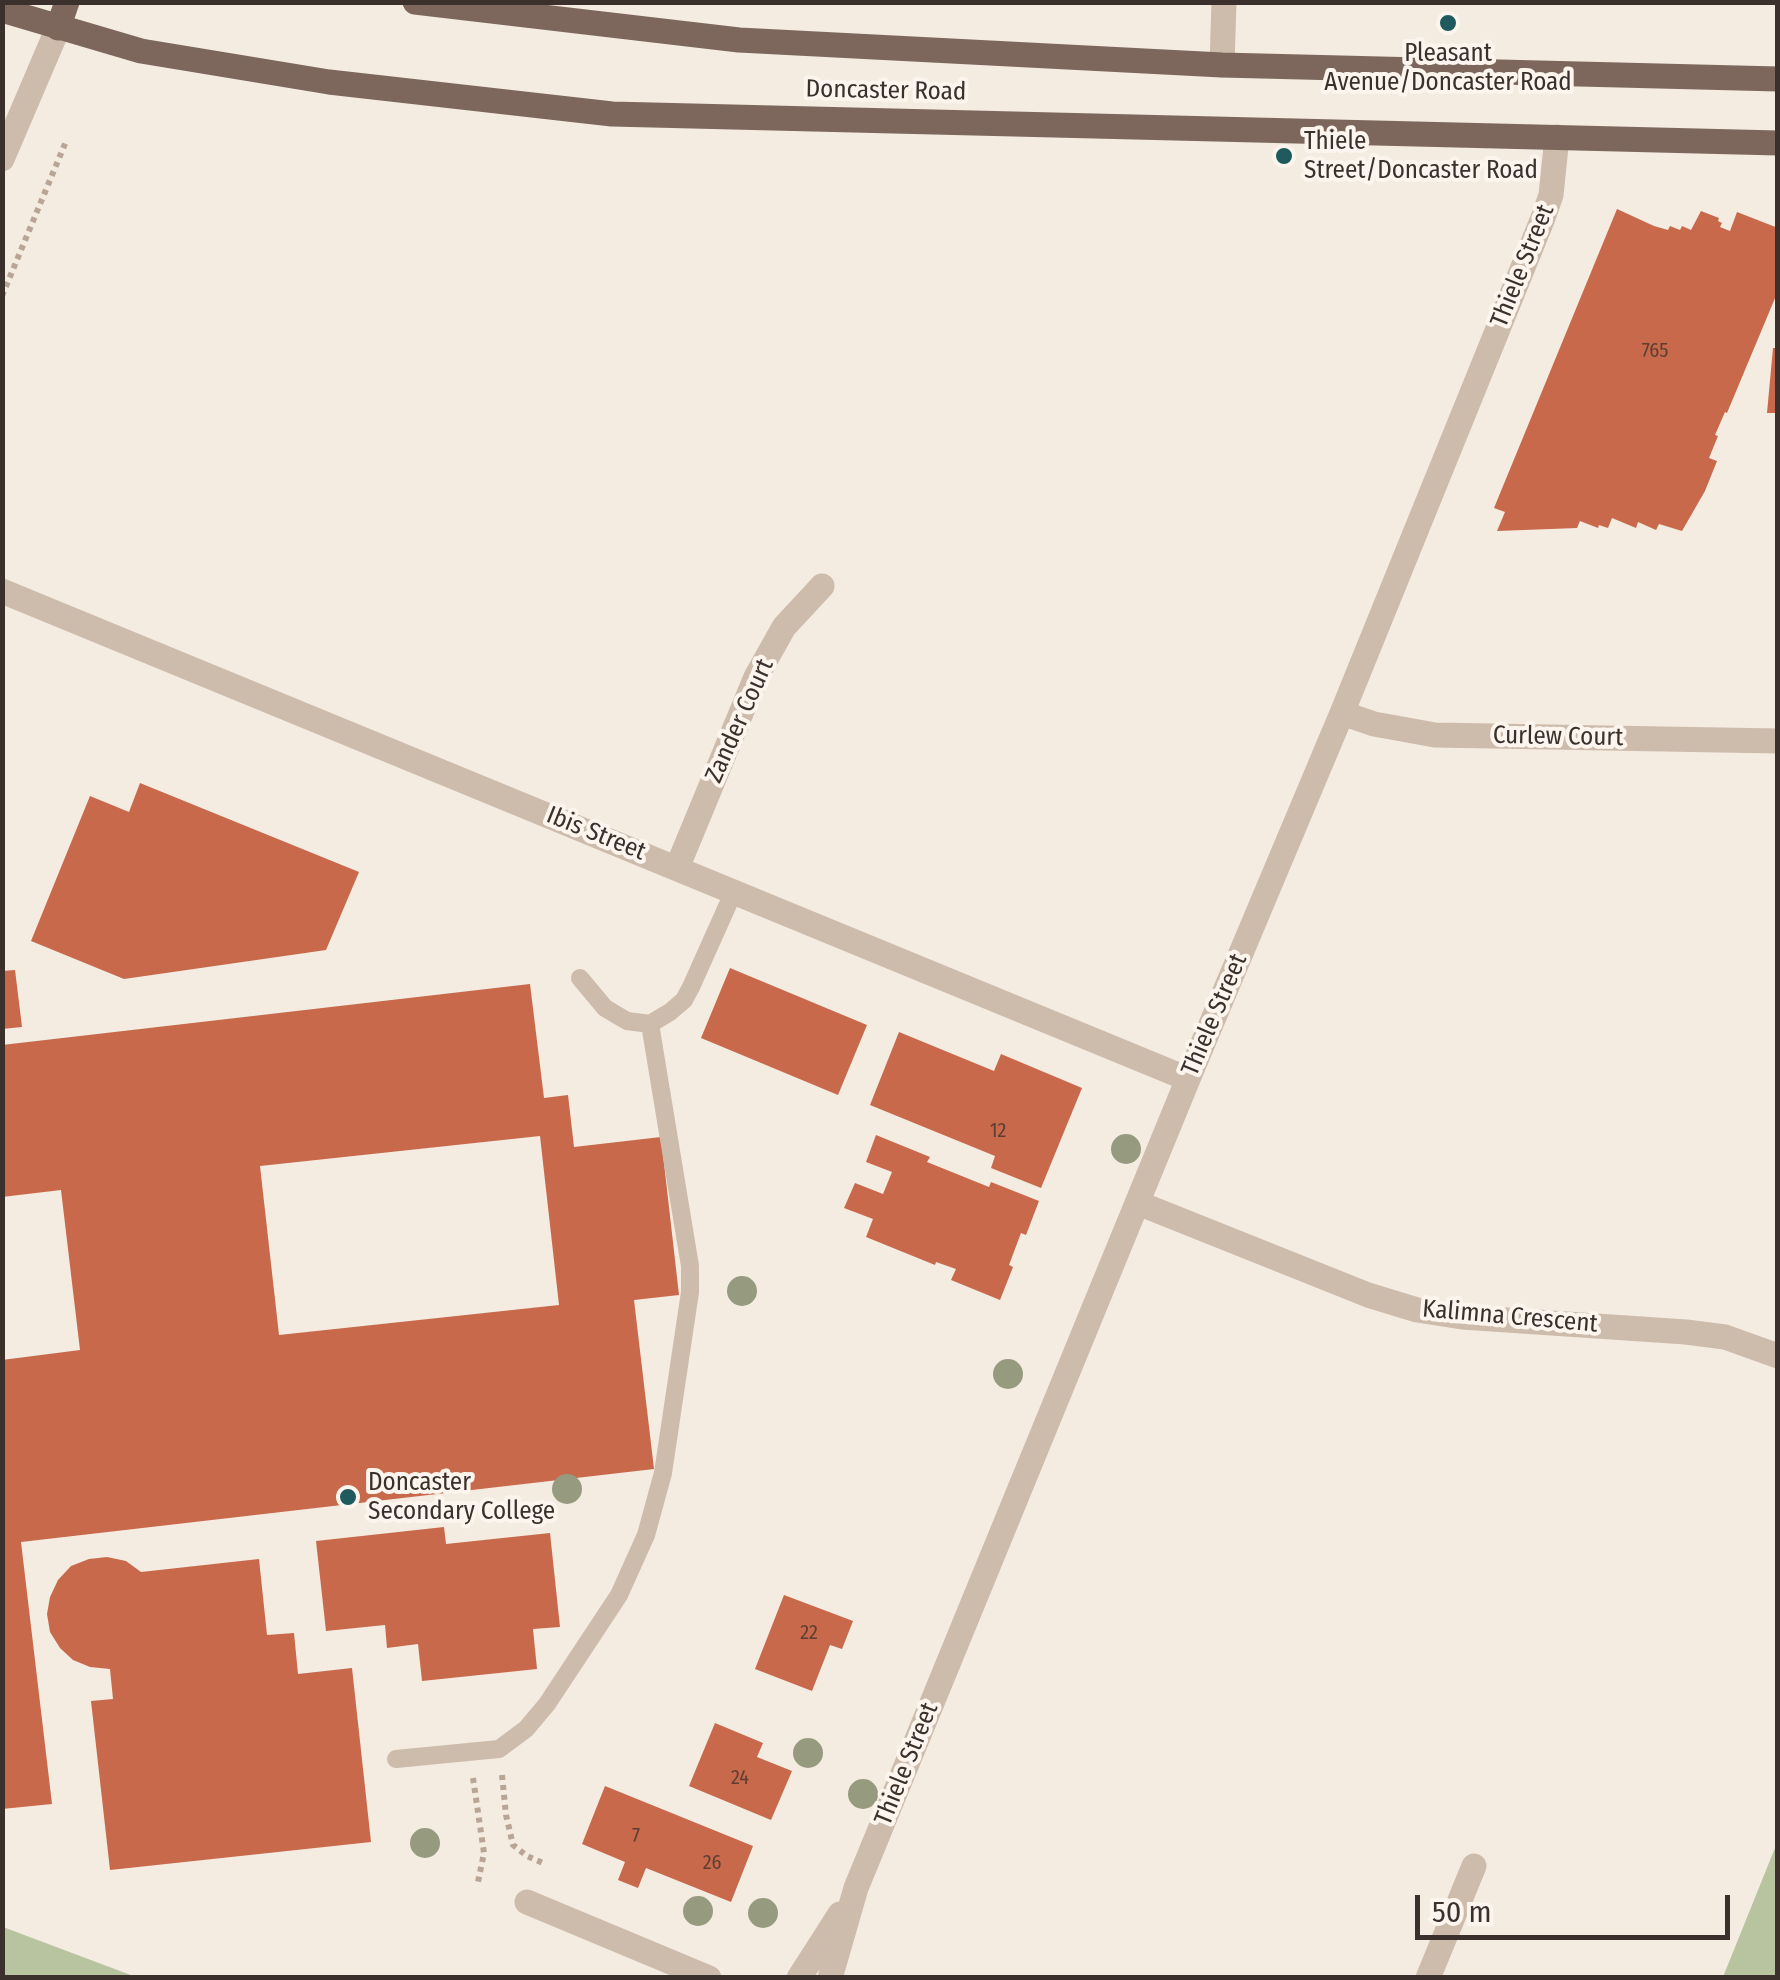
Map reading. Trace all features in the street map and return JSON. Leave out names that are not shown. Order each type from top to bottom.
[{"type":"main road","points":[[58,28],[67,2]]},
{"type":"main road","name":"Doncaster Road","points":[[415,2],[739,40],[1222,65],[1778,78]]},
{"type":"main road","name":"Doncaster Road","points":[[2,10],[141,51],[329,82],[612,114],[1778,143]]},
{"type":"street","points":[[1222,65],[1224,2]]},
{"type":"street","points":[[2,159],[58,28]]},
{"type":"street","name":"Thiele Street","points":[[830,1978],[856,1888],[1543,218],[1551,196],[1557,137]]},
{"type":"street","name":"Zander Court","points":[[677,868],[756,677],[784,626],[822,586]]},
{"type":"street","name":"Ibis Street","points":[[2,591],[1188,1079]]},
{"type":"street","name":"Curlew Court","points":[[1342,712],[1374,724],[1435,735],[1778,741]]},
{"type":"street","name":"Kalimna Crescent","points":[[1138,1203],[1368,1296],[1417,1310],[1462,1317],[1686,1332],[1725,1337],[1778,1356]]},
{"type":"street","points":[[1428,1978],[1474,1866]]},
{"type":"street","name":"Thiele Street","points":[[799,1978],[856,1888]]},
{"type":"street","points":[[527,1902],[709,1978]]},
{"type":"lane","points":[[580,978],[606,1008],[627,1021],[650,1024],[684,1000],[734,891]]},
{"type":"lane","points":[[396,1758],[500,1748],[526,1730],[619,1594],[646,1535],[663,1474],[690,1292],[690,1266],[650,1024]]},
{"type":"path","points":[[2,296],[67,139]]},
{"type":"path","points":[[468,1752],[484,1853],[478,1882]]},
{"type":"path","points":[[506,1815],[514,1845],[545,1864]]},
{"type":"green space","points":[[1777,1843],[1777,1977],[1723,1977]]},
{"type":"green space","points":[[3,1927],[136,1977],[3,1977]]},
{"type":"building","points":[[1617,209],[1668,230],[1670,226],[1680,230],[1682,226],[1691,230],[1701,211],[1719,218],[1720,227],[1730,231],[1737,212],[1778,228],[1778,291],[1715,435],[1718,436],[1709,458],[1717,461],[1682,531],[1659,524],[1656,530],[1638,522],[1636,528],[1612,518],[1608,528],[1580,521],[1577,528],[1497,531],[1505,512],[1494,508]]},
{"type":"building","points":[[1773,348],[1778,348],[1778,413],[1767,413]]},
{"type":"building","points":[[140,783],[359,872],[326,950],[124,979],[31,941],[90,796],[129,812]]},
{"type":"building","points":[[730,968],[867,1025],[838,1095],[701,1038]]},
{"type":"building","points":[[15,970],[22,1027],[2,1029],[2,971]]},
{"type":"building","points":[[530,984],[544,1098],[568,1095],[574,1147],[661,1137],[679,1295],[634,1300],[654,1469],[21,1542],[52,1804],[2,1809],[2,1360],[80,1350],[61,1190],[2,1197],[2,1045]],"holes":[[[540,1136],[559,1305],[279,1335],[260,1166]]]},
{"type":"building","points":[[899,1032],[994,1071],[1001,1054],[1082,1088],[1041,1188],[991,1168],[995,1156],[870,1105]]},
{"type":"building","points":[[876,1135],[930,1157],[927,1162],[989,1187],[991,1182],[1039,1201],[1026,1235],[1021,1233],[1000,1300],[951,1280],[956,1269],[936,1262],[935,1265],[866,1237],[873,1219],[844,1208],[855,1183],[883,1194],[892,1172],[866,1162]]},
{"type":"building","points":[[444,1527],[446,1544],[550,1533],[560,1627],[533,1629],[537,1669],[422,1681],[418,1644],[387,1648],[385,1625],[326,1631],[316,1541]]},
{"type":"building","points":[[107,1557],[126,1561],[141,1572],[259,1559],[267,1635],[294,1633],[298,1674],[352,1668],[371,1842],[110,1870],[91,1701],[113,1699],[110,1669],[73,1660],[50,1632],[47,1614],[58,1580],[71,1566]]},
{"type":"building","points":[[784,1595],[853,1621],[842,1649],[830,1645],[812,1691],[755,1669]]},
{"type":"building","points":[[715,1723],[763,1743],[757,1757],[792,1771],[771,1820],[689,1786]]},
{"type":"building","points":[[605,1786],[753,1846],[731,1902],[646,1868],[638,1888],[618,1880],[625,1862],[582,1844]]},
{"type":"place","name":"Pleasant Avenue/Doncaster Road","points":[[1448,23]]},
{"type":"place","name":"Thiele Street/Doncaster Road","points":[[1284,156]]},
{"type":"place","name":"Doncaster Secondary College","points":[[348,1497]]}]
